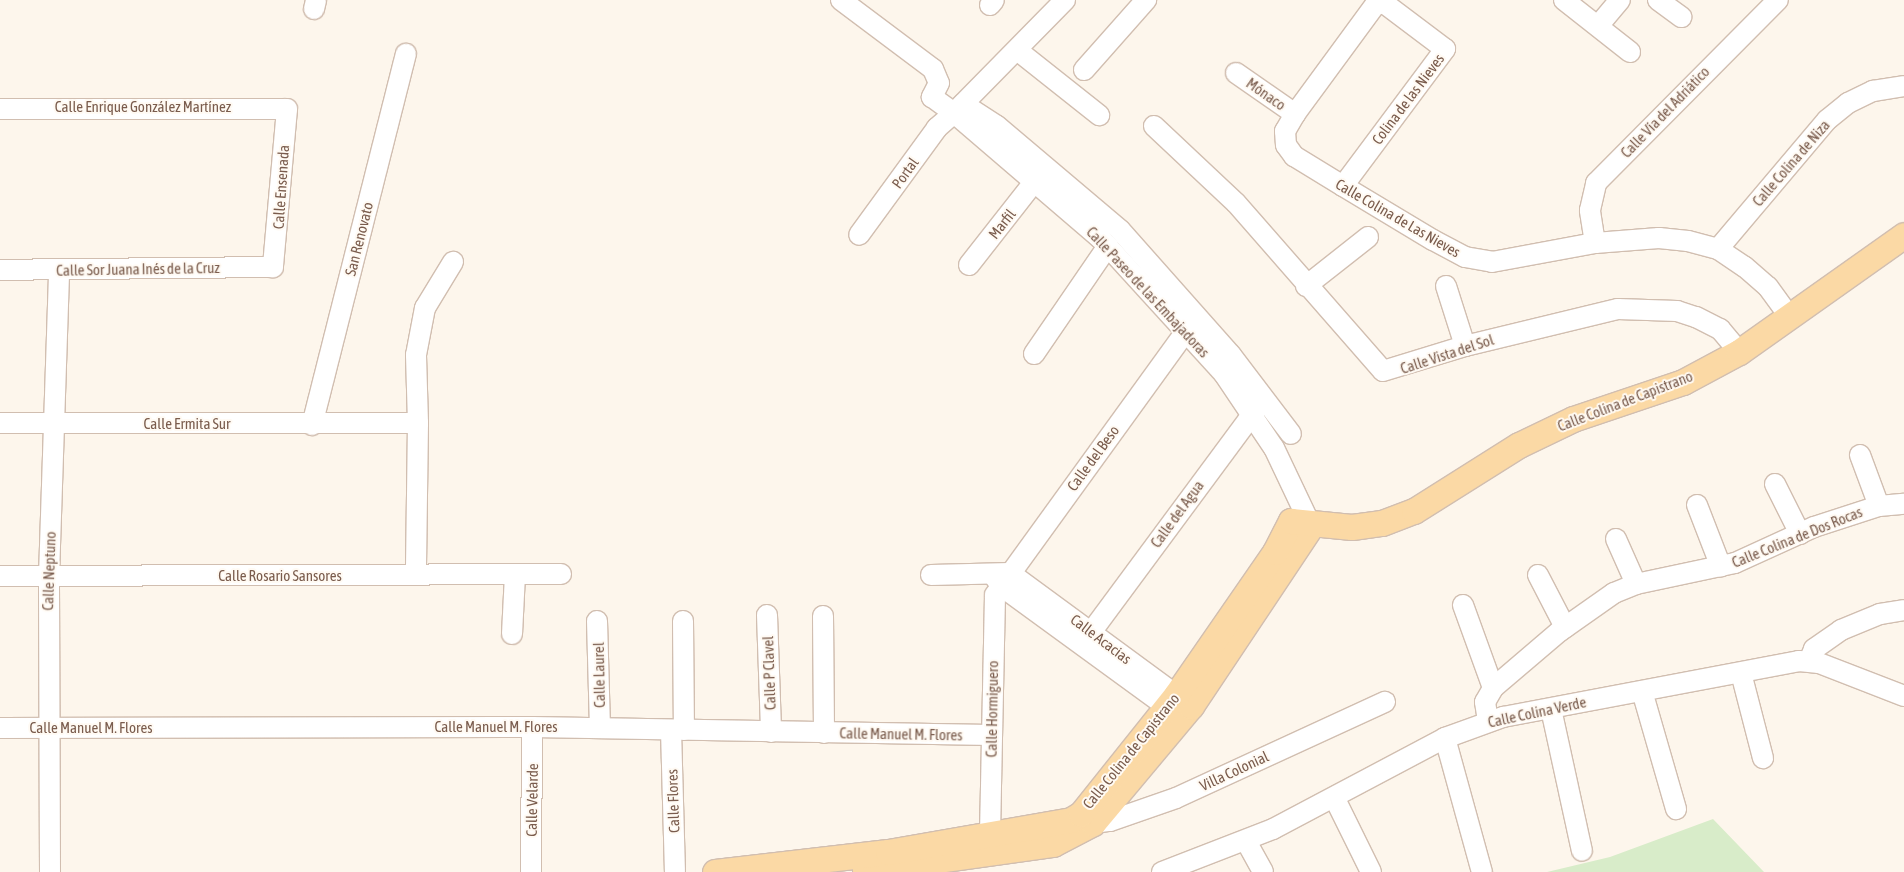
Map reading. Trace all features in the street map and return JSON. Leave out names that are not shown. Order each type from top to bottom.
[{"type":"main road","name":"Calle Colina de Capistrano","points":[[833,872],[868,866],[1053,844],[1087,818],[1179,706],[1301,517],[1352,527],[1382,523],[1414,511],[1518,445],[1572,418],[1683,382],[1739,352],[1901,240]]},
{"type":"main road","name":"Calle Colina de Capistrano","points":[[715,872],[868,866],[990,834],[1087,818]]},
{"type":"street","name":"Calle Paseo de las Embajadoras","points":[[841,0],[932,69],[939,83],[932,97],[958,109],[1034,182],[1108,246],[1186,331],[1258,405],[1301,517]]},
{"type":"street","name":"Portal","points":[[859,235],[937,128],[1065,0]]},
{"type":"street","points":[[1084,70],[1146,0]]},
{"type":"street","points":[[1564,0],[1630,52]]},
{"type":"street","points":[[1598,26],[1620,0]]},
{"type":"street","points":[[1658,0],[1681,17]]},
{"type":"street","name":"Calle Vía del Adriático","points":[[1595,242],[1590,210],[1596,183],[1778,0]]},
{"type":"street","name":"Colina de las Nieves","points":[[1286,145],[1286,131],[1295,114],[1379,3],[1444,45],[1443,54],[1343,186]]},
{"type":"street","points":[[1017,50],[1099,115]]},
{"type":"street","name":"San Renovato","points":[[312,424],[406,54]]},
{"type":"street","name":"Mónaco","points":[[1236,73],[1295,114]]},
{"type":"street","name":"Calle Colina de Niza","points":[[1718,249],[1826,120],[1848,103],[1873,91],[1904,86]]},
{"type":"street","name":"Calle Enrique González Martínez","points":[[0,109],[286,108]]},
{"type":"street","name":"Calle Ensenada","points":[[275,266],[286,108]]},
{"type":"street","points":[[958,109],[1004,132],[1120,230],[1231,355],[1258,405],[1291,434]]},
{"type":"street","name":"Calle Vista del Sol","points":[[1154,126],[1216,182],[1383,371],[1465,346],[1597,313],[1667,310],[1696,317],[1720,329],[1739,352]]},
{"type":"street","name":"Calle Colina de Las Nieves","points":[[1286,145],[1294,156],[1465,257],[1492,262],[1595,242],[1659,238],[1718,249],[1768,287],[1790,317]]},
{"type":"street","name":"Marfil","points":[[969,265],[1034,182]]},
{"type":"street","points":[[1306,286],[1368,237]]},
{"type":"street","points":[[1034,354],[1108,246]]},
{"type":"street","points":[[416,575],[418,423],[416,355],[425,308],[453,262]]},
{"type":"street","name":"Calle Sor Juana Inés de la Cruz","points":[[0,270],[59,271],[275,266]]},
{"type":"street","name":"Calle Neptuno","points":[[50,872],[47,728],[48,576],[55,424],[59,271]]},
{"type":"street","points":[[1446,286],[1465,346]]},
{"type":"street","name":"Calle del Beso","points":[[1001,577],[1186,331]]},
{"type":"street","name":"Calle del Agua","points":[[1092,631],[1258,405]]},
{"type":"street","name":"Calle Ermita Sur","points":[[0,423],[418,423]]},
{"type":"street","points":[[1860,455],[1879,506]]},
{"type":"street","points":[[1775,484],[1800,534]]},
{"type":"street","name":"Calle Colina de Dos Rocas","points":[[1493,688],[1565,627],[1614,593],[1636,584],[1721,567],[1759,555],[1800,534],[1879,506],[1904,504]]},
{"type":"street","points":[[1697,505],[1721,567]]},
{"type":"street","points":[[1616,539],[1636,584]]},
{"type":"street","name":"Calle Rosario Sansores","points":[[0,576],[561,574]]},
{"type":"street","points":[[512,634],[515,575]]},
{"type":"street","points":[[931,575],[1001,577]]},
{"type":"street","points":[[1538,575],[1565,627]]},
{"type":"street","name":"Calle Acacias","points":[[1001,577],[1092,631],[1179,706]]},
{"type":"street","name":"Calle Acacias","points":[[1001,577],[1179,706]]},
{"type":"street","name":"Calle Hormiguero","points":[[990,834],[993,602],[1001,577]]},
{"type":"street","points":[[1463,605],[1493,688],[1485,702],[1488,721]]},
{"type":"street","points":[[1904,610],[1880,614],[1841,630],[1814,650],[1809,661],[1904,696]]},
{"type":"street","name":"Calle P Clavel","points":[[767,615],[770,732]]},
{"type":"street","points":[[822,616],[824,733]]},
{"type":"street","name":"Calle Laurel","points":[[597,621],[600,728]]},
{"type":"street","name":"Calle Flores","points":[[675,872],[678,730],[683,621]]},
{"type":"street","name":"Calle Colina Verde","points":[[1162,872],[1246,841],[1335,798],[1445,738],[1488,721],[1809,661]]},
{"type":"street","points":[[1741,673],[1763,758]]},
{"type":"street","points":[[1642,691],[1676,809]]},
{"type":"street","name":"Villa Colonial","points":[[1087,818],[1124,817],[1176,798],[1385,702]]},
{"type":"street","points":[[1551,709],[1582,851]]},
{"type":"street","name":"Calle Manuel M. Flores","points":[[0,728],[532,727],[991,736]]},
{"type":"street","name":"Calle Velarde","points":[[531,872],[532,727]]},
{"type":"street","points":[[1445,738],[1482,872]]},
{"type":"street","points":[[1335,798],[1371,872]]},
{"type":"street","points":[[1246,841],[1263,872]]},
{"type":"green space","points":[[1713,819],[1764,872],[1547,872],[1610,857]]}]
